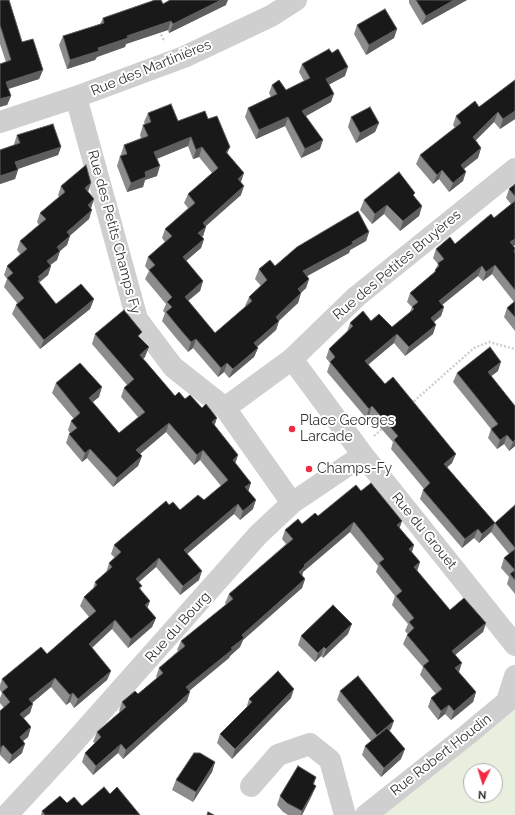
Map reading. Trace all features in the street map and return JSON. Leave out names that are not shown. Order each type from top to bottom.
[{"type":"street","name":"Rue des Martinières","points":[[0,122],[76,97],[174,61],[271,16],[296,0]]},
{"type":"street","name":"Rue des Petits Champs Fy","points":[[76,97],[137,319],[173,367],[225,408],[292,503]]},
{"type":"street","name":"Rue des Petites Bruyères","points":[[225,408],[292,359],[356,297],[515,169]]},
{"type":"street","name":"Rue du Grouet","points":[[292,359],[361,452],[515,645]]},
{"type":"street","name":"Rue du Bourg","points":[[7,815],[68,750],[258,535],[292,503],[361,452]]},
{"type":"street","points":[[511,698],[515,676]]},
{"type":"street","name":"Rue Robert Houdin","points":[[366,815],[511,698]]},
{"type":"street","points":[[251,786],[278,755],[310,744],[330,760],[345,815]]},
{"type":"path","points":[[157,27],[174,61]]},
{"type":"path","points":[[405,409],[474,348],[490,342],[515,349]]},
{"type":"path","points":[[361,452],[388,424]]},
{"type":"green space","points":[[515,683],[515,815],[365,815]]},
{"type":"building","points":[[0,0],[9,0],[22,42],[33,39],[43,70],[6,82],[11,96],[0,99],[0,64],[11,60],[0,25]]},
{"type":"building","points":[[155,0],[161,0],[163,4],[170,0],[221,0],[173,24],[171,21],[127,36],[128,38],[98,48],[99,51],[70,60],[63,36],[104,23],[103,18]]},
{"type":"building","points":[[416,0],[454,0],[426,16]]},
{"type":"building","points":[[385,9],[397,29],[369,45],[357,25]]},
{"type":"building","points":[[329,49],[332,53],[338,49],[348,67],[326,79],[334,94],[302,111],[323,140],[305,149],[288,117],[259,130],[248,108],[277,94],[272,85],[279,80],[286,90],[310,78],[302,64]]},
{"type":"building","points":[[515,80],[515,111],[503,119],[498,112],[473,137],[481,148],[461,165],[466,172],[453,183],[442,170],[437,175],[420,155],[461,123],[456,116],[475,101],[479,107]]},
{"type":"building","points":[[171,104],[178,121],[205,111],[208,119],[217,116],[230,147],[226,152],[244,173],[238,179],[244,186],[203,223],[206,227],[198,233],[204,239],[183,257],[203,281],[185,297],[215,333],[252,301],[249,297],[267,280],[259,269],[270,260],[275,266],[297,247],[358,211],[369,232],[352,242],[353,244],[303,271],[309,279],[298,289],[301,293],[276,317],[279,321],[254,343],[258,348],[233,369],[227,363],[221,368],[196,339],[191,342],[166,312],[172,307],[167,302],[172,297],[149,270],[155,265],[148,257],[172,236],[165,229],[195,203],[188,194],[218,168],[202,147],[196,150],[191,137],[154,152],[160,166],[145,172],[146,177],[131,183],[120,156],[127,154],[124,145],[148,136],[143,125],[151,122],[148,113]]},
{"type":"building","points":[[370,107],[379,123],[360,133],[351,117]]},
{"type":"building","points":[[53,124],[61,147],[15,162],[18,170],[0,176],[0,150],[20,143],[17,135]]},
{"type":"building","points":[[86,165],[91,183],[85,188],[94,199],[88,205],[92,210],[67,232],[70,236],[57,247],[60,251],[47,261],[51,266],[38,277],[40,279],[38,281],[56,304],[81,284],[94,299],[44,340],[16,305],[24,298],[7,278],[13,273],[7,266],[27,249],[20,241],[46,219],[40,213],[65,192],[61,186]]},
{"type":"building","points":[[399,172],[415,193],[413,195],[422,206],[403,221],[387,205],[375,214],[364,200]]},
{"type":"building","points":[[515,184],[515,196],[509,189]]},
{"type":"building","points":[[515,201],[515,239],[510,242],[515,248],[515,290],[495,265],[486,272],[482,266],[439,301],[444,307],[431,318],[436,325],[409,347],[397,334],[365,361],[385,384],[393,377],[456,454],[444,464],[495,523],[482,534],[478,529],[465,539],[423,490],[430,483],[394,440],[398,436],[372,406],[369,409],[330,362],[335,357],[329,349],[353,326],[350,323],[363,311],[371,321],[379,314],[392,327],[414,309],[412,307],[418,302],[410,293],[436,271],[435,270],[439,266],[438,263],[444,259],[436,249],[450,237],[455,244],[491,214],[494,218]]},
{"type":"building","points":[[515,301],[515,317],[507,308]]},
{"type":"building","points":[[124,310],[142,332],[138,336],[149,347],[140,355],[175,396],[179,392],[185,399],[190,395],[202,408],[206,404],[217,418],[212,422],[238,455],[233,460],[251,483],[245,487],[256,500],[243,511],[238,504],[184,550],[202,571],[183,586],[159,558],[136,579],[142,586],[139,588],[150,601],[145,605],[156,618],[131,639],[115,620],[89,644],[111,671],[78,699],[73,693],[70,695],[55,678],[29,699],[33,704],[20,714],[31,727],[20,737],[25,744],[12,755],[3,745],[0,748],[0,711],[10,702],[2,692],[8,687],[2,679],[41,647],[47,654],[96,611],[84,597],[97,585],[95,582],[112,567],[109,563],[121,552],[114,545],[166,501],[169,505],[173,502],[180,510],[198,495],[204,500],[228,480],[203,450],[197,455],[169,423],[136,450],[142,456],[117,478],[90,449],[85,453],[69,434],[77,428],[71,421],[80,413],[56,383],[80,363],[102,387],[89,398],[119,433],[145,412],[124,388],[134,379],[95,334]]},
{"type":"building","points":[[490,347],[501,362],[488,372],[515,406],[515,440],[513,442],[507,435],[500,440],[491,429],[498,424],[457,373]]},
{"type":"building","points":[[371,483],[402,521],[397,525],[414,545],[409,549],[420,562],[414,567],[450,610],[464,598],[486,623],[452,651],[462,663],[455,668],[476,692],[454,711],[449,705],[441,711],[431,698],[442,689],[423,666],[429,661],[407,635],[414,628],[409,622],[414,618],[396,596],[402,591],[379,563],[384,559],[354,522],[304,565],[305,566],[299,572],[305,579],[242,635],[244,638],[231,648],[233,649],[186,687],[190,692],[126,750],[121,744],[96,766],[85,753],[101,737],[97,732],[126,707],[122,702],[135,691],[138,694],[163,673],[159,668],[185,646],[181,641],[233,599],[229,594],[293,539],[285,530],[298,519],[302,524],[315,513],[318,516],[356,485],[361,491]]},
{"type":"building","points":[[515,505],[515,548],[495,523]]},
{"type":"building","points":[[515,549],[515,570],[504,558]]},
{"type":"building","points":[[515,570],[515,580],[510,574]]},
{"type":"building","points":[[333,605],[352,624],[326,649],[324,647],[318,653],[301,636]]},
{"type":"building","points":[[278,671],[294,689],[235,749],[220,734],[252,702],[249,699]]},
{"type":"building","points":[[358,676],[394,721],[377,735],[340,691]]},
{"type":"building","points":[[387,728],[405,749],[384,768],[365,746]]},
{"type":"building","points":[[194,753],[200,753],[215,762],[196,792],[176,780]]},
{"type":"building","points":[[298,766],[316,777],[313,784],[316,786],[302,811],[287,803],[280,796]]},
{"type":"building","points":[[104,787],[110,794],[117,787],[140,815],[45,815],[42,811],[60,796],[67,803],[74,797],[82,806]]},
{"type":"building","points":[[208,812],[214,815],[207,815]]},
{"type":"place","name":"Place Georges Larcade","points":[[292,429]]},
{"type":"place","name":"Champs-Fy","points":[[309,469]]}]
